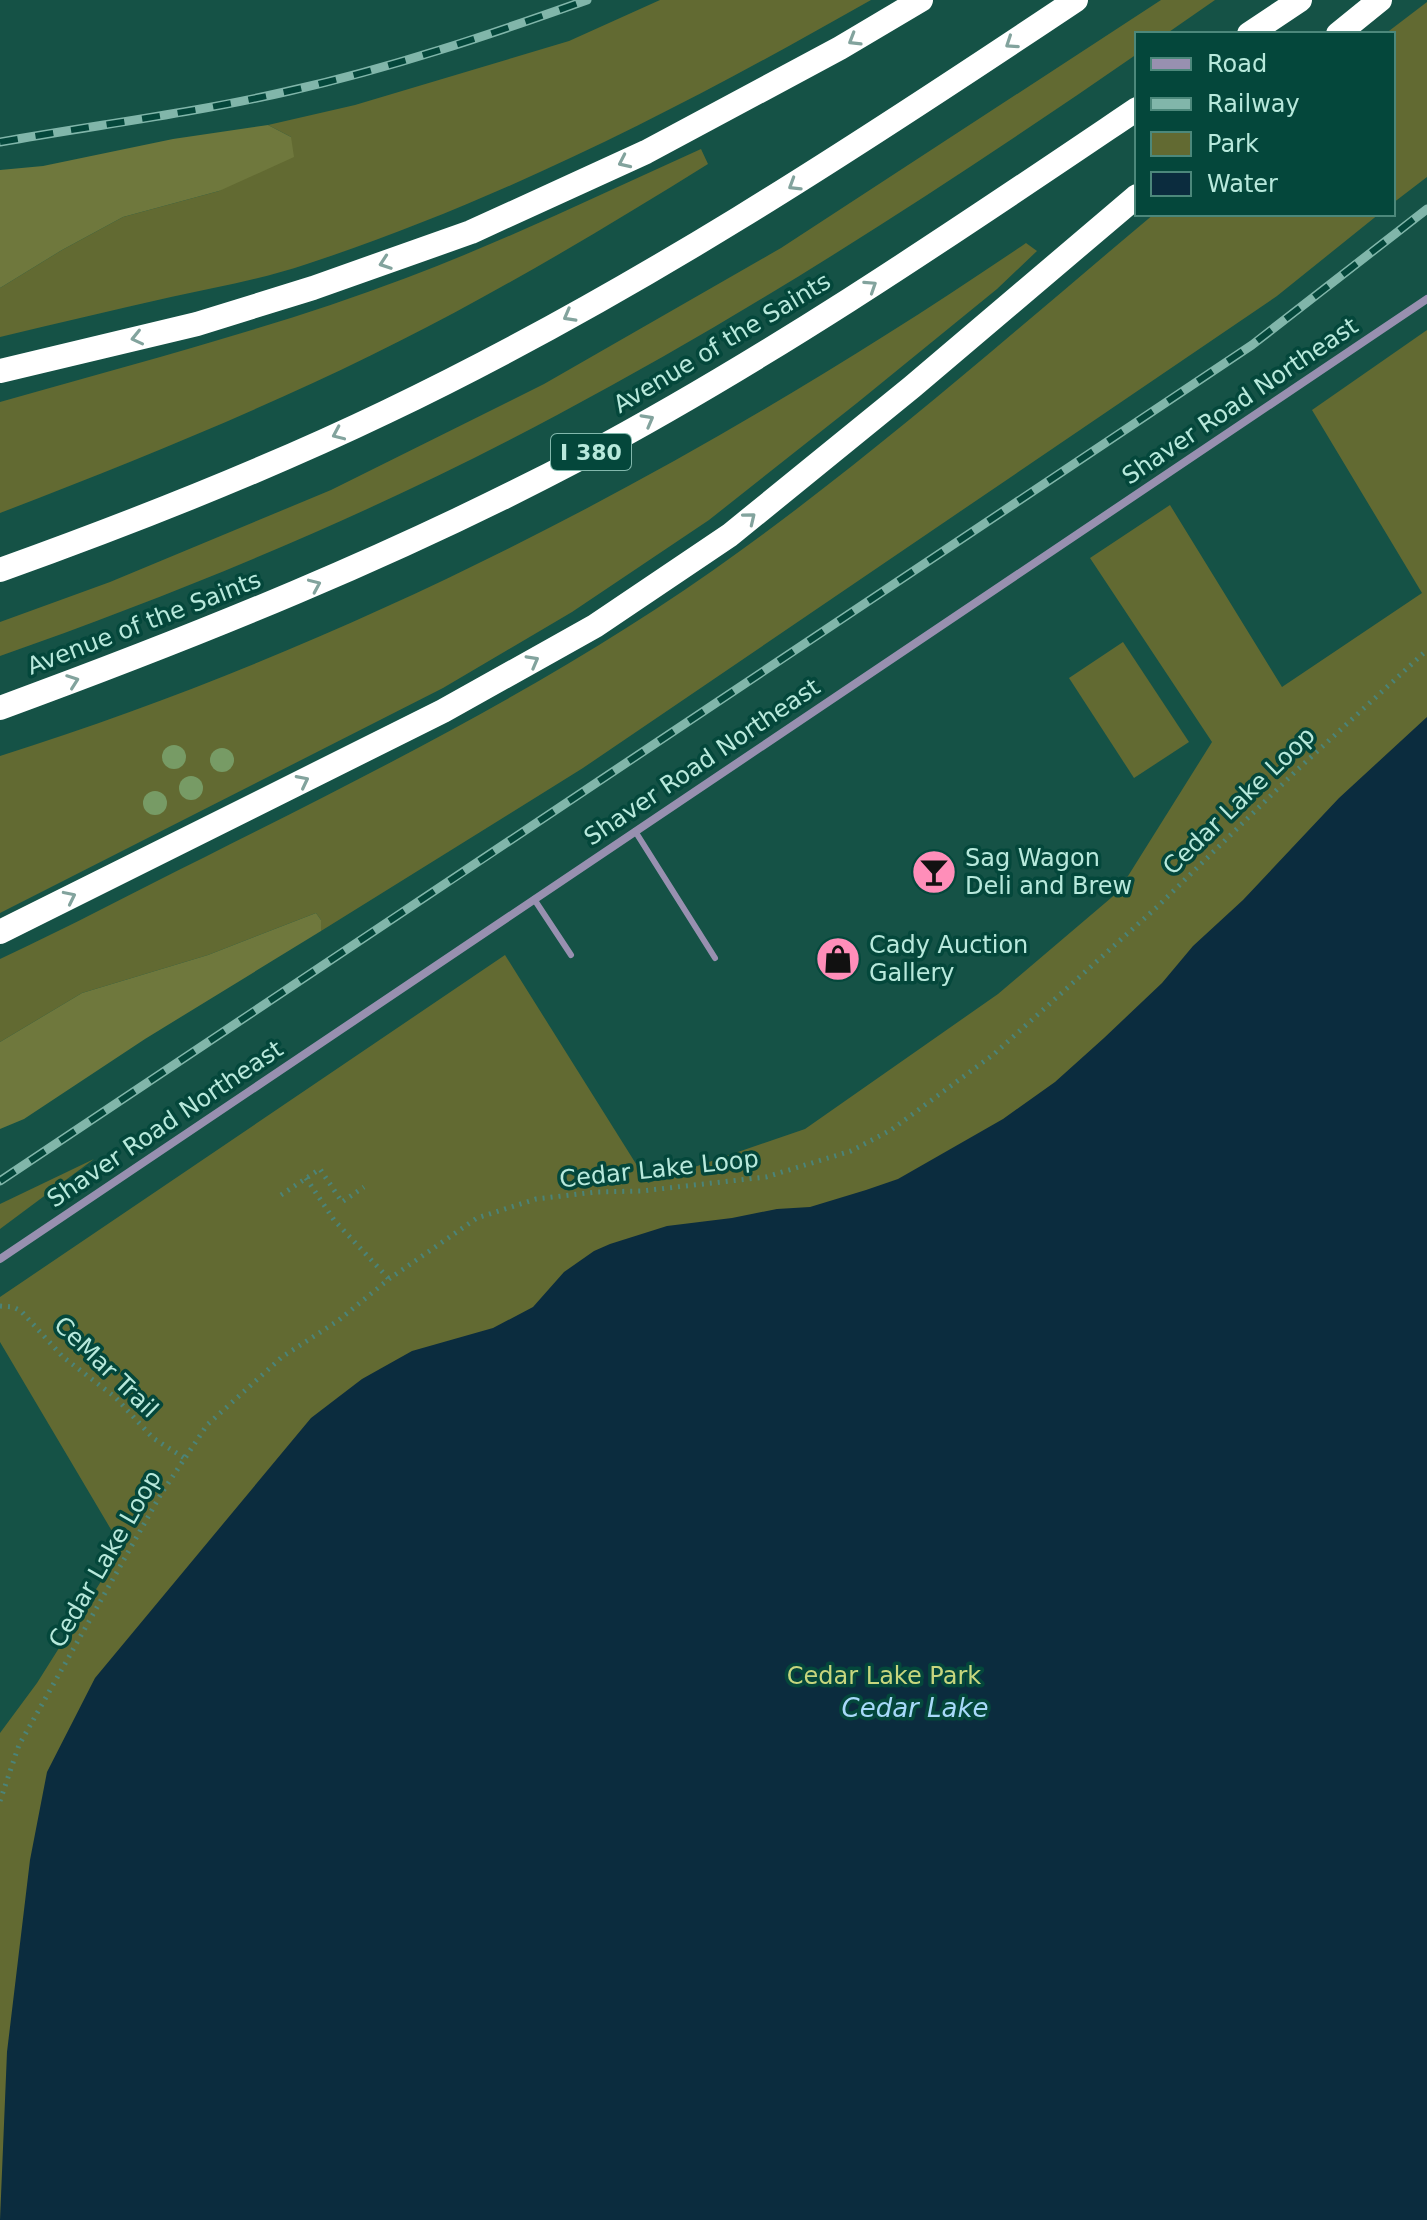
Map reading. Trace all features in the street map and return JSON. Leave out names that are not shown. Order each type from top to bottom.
[{"type":"highway","points":[[0,371],[197,324],[313,288],[471,232],[646,152],[840,48],[921,0]]},
{"type":"highway","points":[[0,570],[234,481],[387,412],[542,332],[684,252],[859,145],[1076,0]]},
{"type":"highway","points":[[1252,32],[1300,0]]},
{"type":"highway","points":[[1340,32],[1380,0]]},
{"type":"highway","name":"Avenue of the Saints","points":[[0,708],[288,598],[435,531],[583,456],[759,357],[938,243],[1135,110]]},
{"type":"highway","points":[[0,932],[443,711],[595,626],[730,535],[912,387],[1135,198]]},
{"type":"street","name":"Shaver Road Northeast","points":[[0,1259],[1427,299]]},
{"type":"lane","points":[[635,831],[715,958]]},
{"type":"lane","points":[[534,899],[571,955]]},
{"type":"path","name":"Cedar Lake Loop","points":[[0,1801],[19,1745],[161,1494],[207,1425],[282,1357],[339,1320],[389,1279],[477,1218],[536,1199],[766,1177],[851,1151],[891,1130],[994,1054],[1157,907],[1297,770],[1427,650]]},
{"type":"path","points":[[281,1195],[320,1169],[342,1202],[364,1187]]},
{"type":"path","points":[[306,1178],[334,1220],[389,1279]]},
{"type":"path","name":"CeMar Trail","points":[[0,1306],[21,1311],[63,1357],[115,1397],[153,1438],[186,1459]]},
{"type":"green space","points":[[660,0],[871,0],[734,76],[595,146],[453,210],[381,238],[274,274],[0,337],[0,288],[123,217],[219,191],[291,137],[268,125],[355,105],[569,41]]},
{"type":"green space","points":[[1161,0],[1215,0],[1169,32],[1135,32],[1135,55],[1067,102],[781,287],[559,414],[423,483],[284,546],[0,656],[0,622],[110,582],[331,490],[544,384],[781,248]]},
{"type":"green space","points":[[1427,2],[1427,177],[1395,201],[1395,32],[1388,32]]},
{"type":"green space","points":[[268,125],[291,137],[294,157],[219,191],[123,217],[0,288],[0,170],[43,166],[173,139]]},
{"type":"green space","points":[[701,149],[708,164],[569,249],[425,328],[246,413],[0,513],[0,402],[306,313],[406,278],[555,216]]},
{"type":"green space","points":[[1152,216],[1377,216],[1277,296],[583,768],[321,931],[321,920],[316,913],[208,955],[82,993],[0,1042],[0,959],[411,752],[546,677],[677,595],[740,551],[950,386]]},
{"type":"green space","points":[[1026,243],[1037,251],[997,289],[857,403],[709,520],[572,612],[443,688],[0,913],[0,756],[136,710],[270,658],[402,600],[531,537],[784,398]]},
{"type":"green space","name":"Cedar Lake","points":[[1427,330],[1427,2220],[0,2220],[0,1733],[37,1683],[122,1548],[0,1342],[0,1297],[505,955],[648,1183],[805,1129],[998,994],[1118,892],[1212,742],[1090,558],[1170,505],[1282,687],[1422,593],[1312,410]]},
{"type":"green space","points":[[1123,642],[1189,742],[1134,778],[1069,678]]},
{"type":"green space","points":[[316,913],[321,920],[321,931],[145,1039],[24,1119],[0,1129],[0,1042],[82,993],[208,955]]},
{"type":"green space","points":[[94,1159],[0,1229],[0,1204]]},
{"type":"water","name":"Cedar Lake","points":[[1427,717],[1427,2220],[0,2220],[7,2052],[30,1860],[47,1772],[95,1678],[311,1418],[362,1379],[412,1351],[493,1328],[533,1307],[564,1272],[610,1244],[667,1226],[810,1207],[866,1190],[898,1179],[1003,1119],[1055,1082],[1104,1038],[1162,983],[1193,946],[1243,900],[1339,798]]},
{"type":"railway","points":[[0,142],[217,106],[327,82],[440,50],[587,0]]},
{"type":"railway","points":[[0,1181],[1252,345],[1427,209]]},
{"type":"place","name":"Sag Wagon Deli and Brew","points":[[934,872]]},
{"type":"place","name":"Cady Auction Gallery","points":[[838,959]]},
{"type":"park label","name":"Cedar Lake Park","points":[[884,1676]]}]
